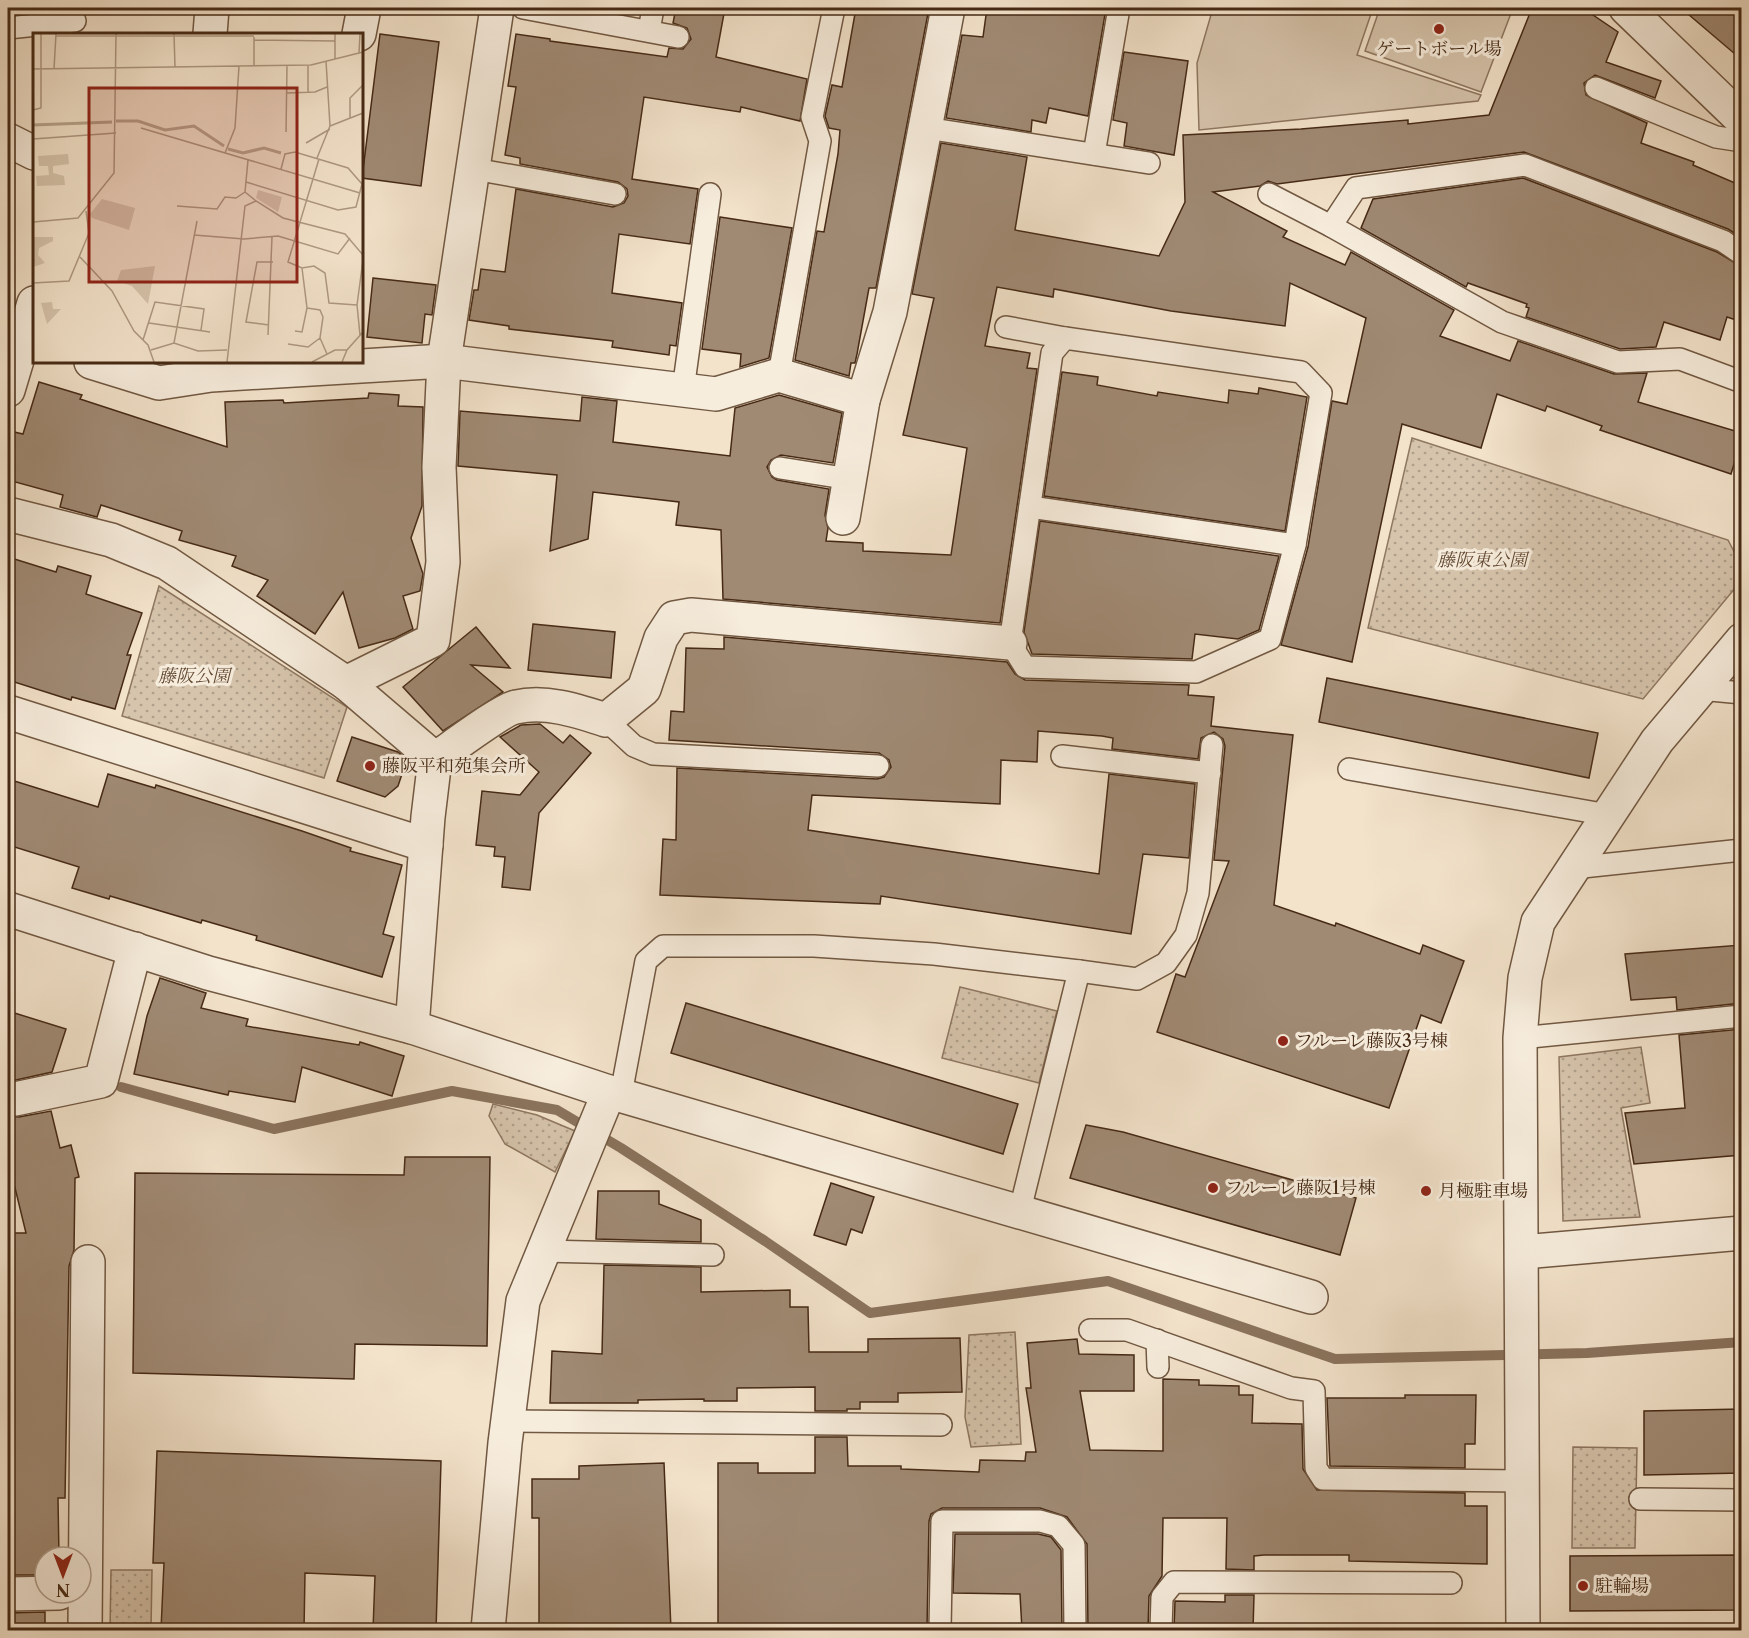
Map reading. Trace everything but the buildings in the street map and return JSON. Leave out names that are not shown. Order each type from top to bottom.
[{"type":"street","points":[[210,33],[212,8]]},
{"type":"street","points":[[359,33],[364,8]]},
{"type":"street","points":[[346,683],[433,640],[443,562],[439,467],[444,361],[497,8]]},
{"type":"street","points":[[843,518],[863,400],[891,312],[948,8]]},
{"type":"street","points":[[1626,8],[1742,120]]},
{"type":"street","points":[[8,140],[33,152]]},
{"type":"street","points":[[8,390],[33,306]]},
{"type":"street","points":[[94,363],[159,383],[211,368],[444,361],[716,394],[779,375],[863,400]]},
{"type":"street","points":[[8,514],[111,540],[167,563],[346,683],[435,759]]},
{"type":"street","points":[[435,759],[514,707],[542,705],[573,709],[606,720],[644,689],[661,638],[674,618],[691,615],[1010,643]]},
{"type":"street","points":[[1523,1630],[1524,1329],[1520,1038],[1525,978],[1538,922],[1657,741],[1742,640]]},
{"type":"street","points":[[8,712],[426,845]]},
{"type":"street","points":[[412,1027],[435,759]]},
{"type":"street","points":[[8,909],[208,973],[412,1027],[610,1099],[1311,1297]]},
{"type":"street","points":[[8,1097],[15,1099],[101,1081],[135,949]]},
{"type":"street","points":[[488,1630],[508,1420],[523,1301],[585,1149],[610,1099]]},
{"type":"street","points":[[1523,1252],[1742,1233]]},
{"type":"street","points":[[77,1545],[88,1262]]},
{"type":"street","points":[[8,1594],[33,1594]]},
{"type":"street","points":[[78,1605],[85,1630]]},
{"type":"lane","points":[[523,8],[678,37]]},
{"type":"lane","points":[[649,31],[653,8]]},
{"type":"lane","points":[[779,375],[820,141],[812,117],[834,8]]},
{"type":"lane","points":[[1094,154],[1119,8]]},
{"type":"lane","points":[[8,28],[75,21]]},
{"type":"lane","points":[[1596,88],[1716,138],[1742,141]]},
{"type":"lane","points":[[926,128],[1149,163]]},
{"type":"lane","points":[[1331,226],[1356,188],[1525,165],[1723,241],[1742,254]]},
{"type":"lane","points":[[474,169],[615,194]]},
{"type":"lane","points":[[682,390],[710,194]]},
{"type":"lane","points":[[1269,194],[1331,226],[1502,322],[1618,362],[1680,359],[1742,382]]},
{"type":"lane","points":[[1006,327],[1065,338],[1301,372],[1321,393],[1295,545],[1270,639],[1196,672],[1024,667],[1010,643],[1052,352],[1065,338]]},
{"type":"lane","points":[[780,468],[850,479]]},
{"type":"lane","points":[[1030,507],[1295,545]]},
{"type":"lane","points":[[1700,689],[1742,693]]},
{"type":"lane","points":[[606,720],[634,746],[654,754],[878,766]]},
{"type":"lane","points":[[610,1099],[646,961],[663,946],[813,946],[934,954],[1137,979],[1166,963],[1186,935],[1198,893],[1212,745]]},
{"type":"lane","points":[[1062,756],[1210,773]]},
{"type":"lane","points":[[1349,769],[1608,816]]},
{"type":"lane","points":[[1574,868],[1742,850]]},
{"type":"lane","points":[[1019,1214],[1078,971]]},
{"type":"lane","points":[[1520,1038],[1742,1016]]},
{"type":"lane","points":[[543,1251],[713,1255]]},
{"type":"lane","points":[[1090,1330],[1127,1330],[1291,1388],[1314,1391],[1316,1468],[1323,1479],[1523,1480]]},
{"type":"lane","points":[[1157,1340],[1158,1367]]},
{"type":"lane","points":[[508,1420],[941,1425]]},
{"type":"lane","points":[[1640,1499],[1742,1500]]},
{"type":"lane","points":[[940,1630],[942,1521],[1040,1521],[1058,1526],[1074,1545],[1075,1630]]},
{"type":"lane","points":[[1161,1630],[1162,1597],[1174,1582],[1451,1583]]},
{"type":"green space","points":[[1213,8],[1373,8],[1357,55],[1481,95],[1478,101],[1199,130],[1197,63]]},
{"type":"green space","name":"ゲートボール場","points":[[1380,8],[1513,8],[1481,92],[1365,51]]},
{"type":"green space","name":"藤阪東公園","points":[[1412,438],[1728,540],[1741,565],[1741,581],[1643,699],[1368,628]]},
{"type":"green space","name":"藤阪公園","points":[[159,586],[347,707],[324,778],[122,716]]},
{"type":"green space","points":[[960,987],[1057,1011],[1039,1083],[942,1058]]},
{"type":"green space","points":[[1641,1047],[1650,1103],[1621,1108],[1640,1217],[1563,1221],[1559,1057]]},
{"type":"green space","points":[[493,1104],[537,1115],[575,1131],[555,1172],[505,1144],[489,1116]]},
{"type":"green space","points":[[1015,1332],[1021,1444],[971,1447],[965,1417],[969,1335]]},
{"type":"green space","points":[[1573,1447],[1637,1448],[1635,1548],[1572,1548]]},
{"type":"green space","points":[[111,1570],[152,1570],[151,1630],[110,1630]]},
{"type":"waterway","points":[[121,1087],[274,1129],[452,1091],[557,1110],[621,1148],[765,1241],[870,1313],[1108,1281],[1335,1359],[1587,1353],[1742,1342]]},
{"type":"place","name":"ゲートボール場","points":[[1439,29]]},
{"type":"place","name":"藤阪平和苑集会所","points":[[370,766]]},
{"type":"place","name":"フルーレ藤阪3号棟","points":[[1283,1041]]},
{"type":"place","name":"フルーレ藤阪1号棟","points":[[1213,1188]]},
{"type":"place","name":"月極駐車場","points":[[1426,1191]]},
{"type":"place","name":"駐輪場","points":[[1583,1586]]}]
